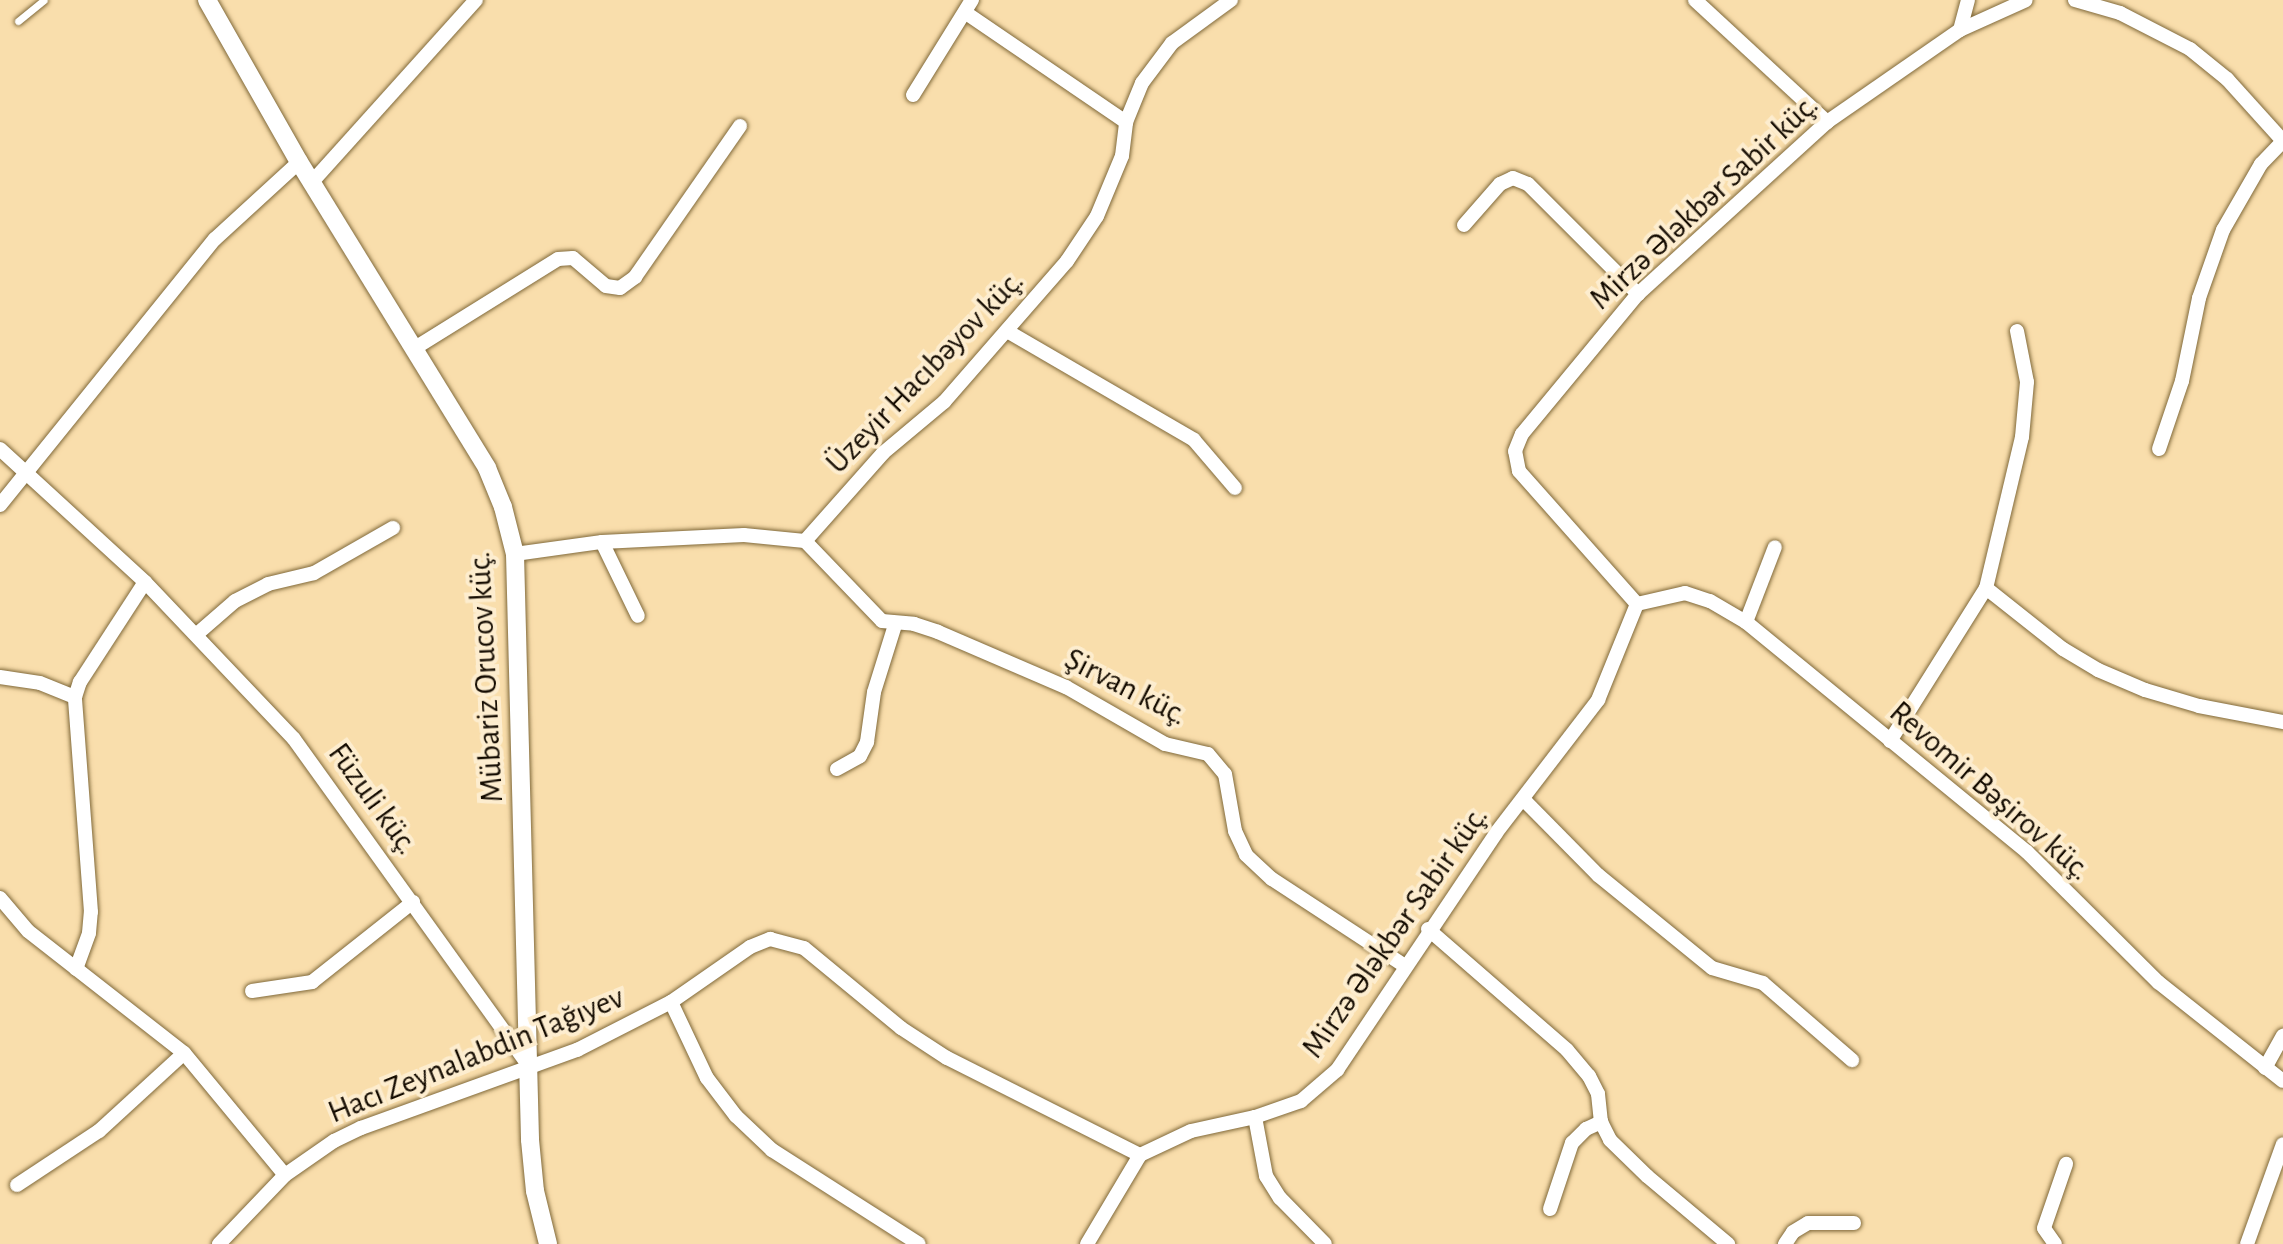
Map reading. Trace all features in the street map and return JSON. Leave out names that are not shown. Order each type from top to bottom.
[{"type":"street","name":"Mübariz Orucov küç.","points":[[207,0],[299,162],[487,468],[503,507],[515,554],[530,1140],[535,1191],[548,1244]]},
{"type":"street","points":[[312,182],[476,0]]},
{"type":"street","name":"Üzeyir Hacıbəyov küç.","points":[[805,541],[883,453],[944,402],[1067,261],[1097,216],[1122,156],[1126,122],[1142,83],[1172,43],[1231,0]]},
{"type":"street","points":[[1695,0],[1827,122]]},
{"type":"street","points":[[1960,30],[1968,0]]},
{"type":"street","name":"Mirzə Ələkbər Sabir küç.","points":[[1140,1155],[1191,1131],[1255,1117],[1301,1101],[1318,1090],[1337,1070],[1428,929],[1598,700],[1637,604],[1519,471],[1515,451],[1522,434],[1638,294],[1827,122],[1960,30],[2026,0]]},
{"type":"street","points":[[2075,0],[2132,19],[2190,49],[2227,79],[2283,141],[2261,164],[2223,230],[2199,298],[2182,381],[2159,449]]},
{"type":"street","points":[[913,95],[969,7],[1126,122]]},
{"type":"street","points":[[415,348],[558,259],[573,258],[606,286],[620,288],[635,277],[740,126]]},
{"type":"street","points":[[0,505],[215,239],[299,162]]},
{"type":"street","points":[[1464,225],[1500,184],[1513,178],[1528,184],[1638,294]]},
{"type":"street","points":[[1007,331],[1194,440],[1235,488]]},
{"type":"street","points":[[1890,741],[1986,588],[2022,437],[2027,382],[2017,331]]},
{"type":"street","name":"Füzuli küç.","points":[[0,449],[145,582],[294,739],[530,1069]]},
{"type":"street","points":[[197,634],[235,601],[268,584],[314,573],[393,528]]},
{"type":"street","points":[[515,554],[602,542],[744,535],[805,541]]},
{"type":"street","name":"Şirvan küç.","points":[[805,541],[867,609],[882,621],[895,625],[914,624],[938,632],[1066,687],[1165,744],[1208,754],[1225,774],[1235,831],[1246,855],[1272,879],[1405,966]]},
{"type":"street","points":[[602,542],[638,616]]},
{"type":"street","points":[[1746,622],[1775,547]]},
{"type":"street","points":[[76,969],[89,933],[91,912],[75,697],[80,682],[145,582]]},
{"type":"street","points":[[1986,588],[2063,649],[2098,670],[2145,690],[2199,706],[2283,722]]},
{"type":"street","name":"Revomir Bəşirov küç.","points":[[1637,604],[1685,593],[1710,601],[1746,622],[2027,852],[2158,982],[2283,1081]]},
{"type":"street","points":[[837,769],[860,756],[867,742],[874,692],[895,625]]},
{"type":"street","points":[[0,677],[40,683],[75,697]]},
{"type":"street","name":"Mirzə Ələkbər Sabir küç.","points":[[1523,799],[1598,875],[1712,968],[1763,983],[1852,1060]]},
{"type":"street","points":[[0,898],[28,931],[184,1053],[285,1175]]},
{"type":"street","points":[[252,991],[312,982],[413,902]]},
{"type":"street","points":[[1428,929],[1567,1050],[1594,1085],[1601,1122],[1610,1140],[1647,1176],[1728,1244]]},
{"type":"street","name":"Hacı Zeynalabdin Tağıyev","points":[[219,1244],[285,1175],[361,1128],[577,1050],[671,1002],[750,947],[770,939],[788,941],[804,948],[901,1028],[947,1058],[1140,1155]]},
{"type":"street","points":[[671,1002],[707,1078],[736,1116],[772,1150],[919,1244]]},
{"type":"street","points":[[2265,1068],[2283,1036]]},
{"type":"street","points":[[17,1185],[99,1131],[184,1053]]},
{"type":"street","points":[[1255,1117],[1266,1176],[1280,1198],[1325,1244]]},
{"type":"street","points":[[1550,1209],[1572,1143],[1586,1129],[1601,1122]]},
{"type":"street","points":[[2247,1244],[2283,1144]]},
{"type":"street","points":[[1087,1244],[1140,1155]]},
{"type":"street","points":[[2055,1244],[2044,1228],[2066,1164]]},
{"type":"street","points":[[1785,1244],[1793,1232],[1808,1223],[1854,1223]]},
{"type":"lane","points":[[18,21],[44,0]]}]
